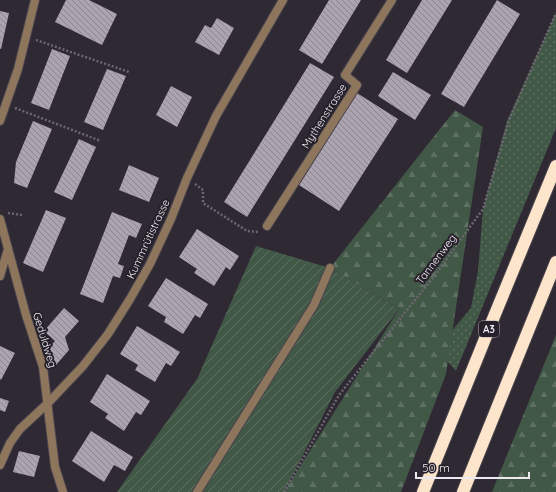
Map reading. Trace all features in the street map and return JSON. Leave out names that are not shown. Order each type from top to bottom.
[{"type":"highway","name":"A3","points":[[423,492],[492,319],[556,166]]},
{"type":"highway","points":[[463,492],[556,262]]},
{"type":"street","points":[[0,120],[18,69],[35,0]]},
{"type":"street","name":"Kummrütistrasse","points":[[0,465],[10,443],[20,429],[84,366],[108,334],[130,299],[150,264],[187,178],[216,116],[283,0]]},
{"type":"street","name":"Mythenstrasse","points":[[267,226],[357,85],[345,74],[392,0]]},
{"type":"street","name":"Geduldweg","points":[[0,220],[26,314],[43,367],[56,467],[63,492]]},
{"type":"street","points":[[0,276],[8,249]]},
{"type":"street","points":[[197,492],[314,305],[330,268]]},
{"type":"path","name":"Tannenweg","points":[[284,492],[338,395],[435,275],[483,209],[509,120],[556,13]]},
{"type":"path","points":[[26,36],[129,72]]},
{"type":"path","points":[[5,104],[101,141]]},
{"type":"path","points":[[187,178],[203,190],[203,203],[247,231],[258,233],[267,226]]},
{"type":"green space","points":[[556,13],[556,128],[456,371],[448,362],[449,334],[471,308],[478,271],[483,209],[507,121]]},
{"type":"green space","points":[[455,110],[483,127],[446,374],[401,492],[284,492],[399,309],[330,268]]},
{"type":"green space","points":[[256,246],[330,268],[399,309],[335,392],[284,492],[117,492],[197,379]]},
{"type":"green space","points":[[556,335],[556,492],[492,492]]},
{"type":"building","points":[[66,0],[89,0],[117,14],[102,45],[55,22]]},
{"type":"building","points":[[329,0],[361,0],[322,64],[299,50]]},
{"type":"building","points":[[422,0],[452,0],[407,73],[386,60]]},
{"type":"building","points":[[497,0],[520,14],[464,107],[441,94]]},
{"type":"building","points":[[0,11],[9,13],[1,49],[0,49]]},
{"type":"building","points":[[217,18],[234,28],[219,55],[195,42],[205,25],[211,28]]},
{"type":"building","points":[[52,49],[70,56],[49,110],[31,103]]},
{"type":"building","points":[[310,63],[334,77],[247,217],[224,202]]},
{"type":"building","points":[[107,69],[126,76],[103,130],[84,122]]},
{"type":"building","points":[[393,72],[431,95],[415,120],[378,96]]},
{"type":"building","points":[[171,86],[192,97],[177,127],[156,115]]},
{"type":"building","points":[[357,93],[398,119],[339,211],[299,185]]},
{"type":"building","points":[[33,121],[52,129],[27,188],[14,183],[16,162]]},
{"type":"building","points":[[79,139],[96,147],[72,200],[54,192]]},
{"type":"building","points":[[129,165],[159,178],[149,202],[119,190]]},
{"type":"building","points":[[46,210],[66,218],[43,272],[23,263]]},
{"type":"building","points":[[112,212],[142,224],[136,238],[129,235],[118,264],[124,266],[120,278],[113,276],[103,303],[80,294]]},
{"type":"building","points":[[197,229],[239,256],[230,270],[226,267],[214,286],[194,273],[197,269],[179,257]]},
{"type":"building","points":[[166,278],[208,304],[200,318],[195,315],[183,334],[164,322],[166,317],[148,306]]},
{"type":"building","points":[[64,308],[79,321],[65,337],[69,350],[56,365],[49,347],[55,341],[44,331]]},
{"type":"building","points":[[137,326],[180,352],[171,366],[166,363],[155,382],[135,370],[138,365],[120,354]]},
{"type":"building","points":[[0,346],[15,353],[1,380],[0,379]]},
{"type":"building","points":[[107,374],[150,401],[141,415],[136,412],[124,431],[105,418],[108,414],[90,402]]},
{"type":"building","points":[[0,398],[9,401],[5,412],[0,410]]},
{"type":"building","points":[[91,431],[133,457],[125,471],[114,465],[104,482],[72,461]]},
{"type":"building","points":[[19,451],[40,456],[34,477],[13,472]]}]
